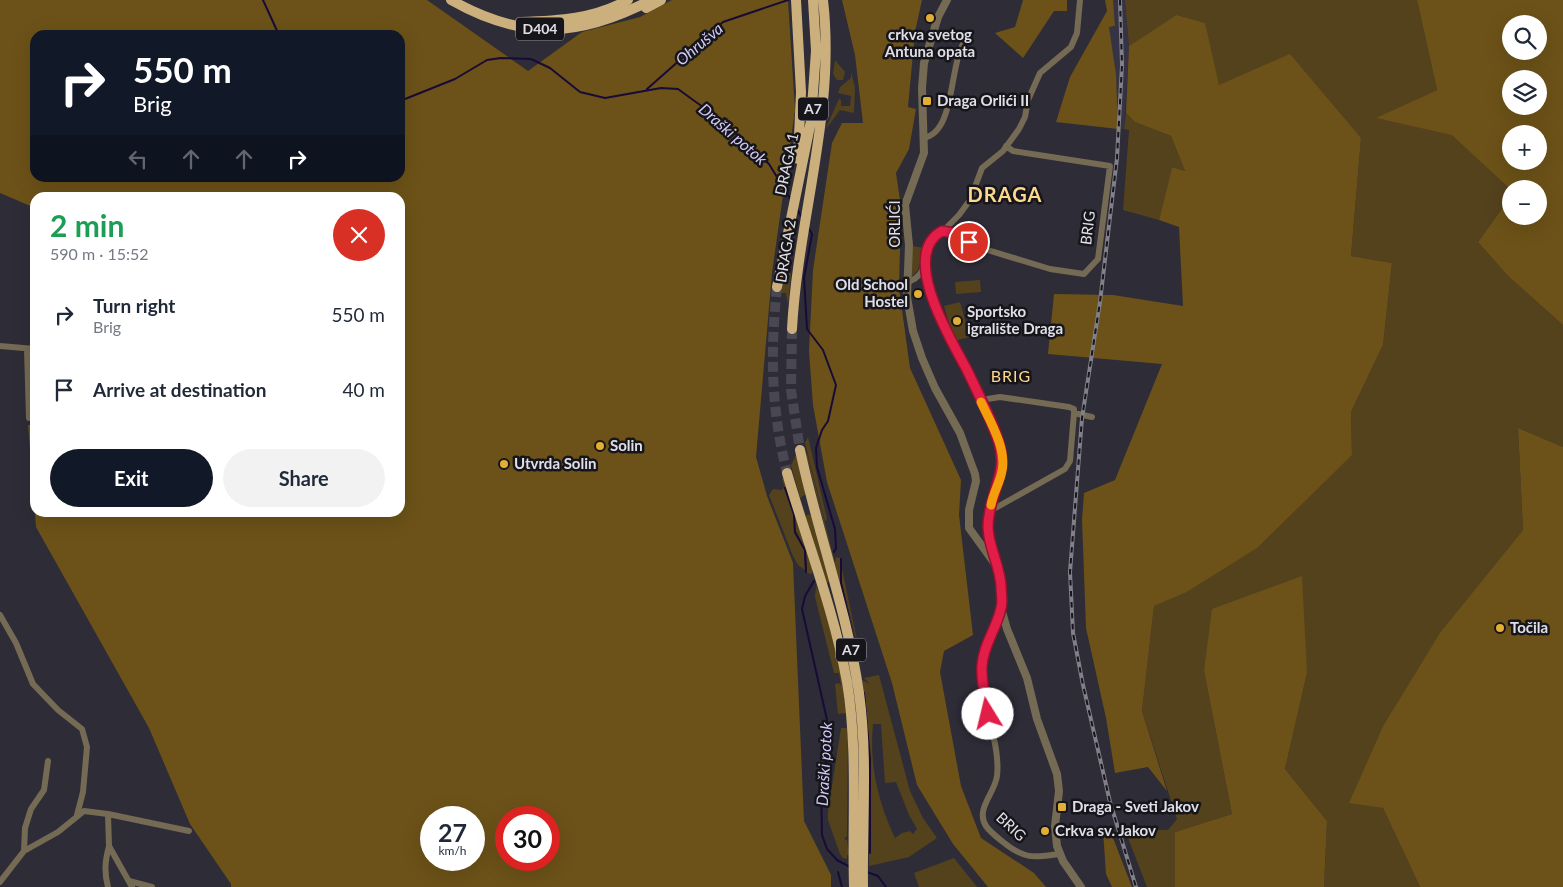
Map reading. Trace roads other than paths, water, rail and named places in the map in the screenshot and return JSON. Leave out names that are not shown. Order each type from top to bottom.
[{"type":"highway","name":"D404","points":[[451,0],[470,10],[504,21],[576,23],[621,7]]},
{"type":"highway","points":[[621,7],[628,0]]},
{"type":"highway","points":[[621,7],[651,0]]},
{"type":"highway","points":[[621,7],[638,12],[661,0]]},
{"type":"highway","points":[[789,215],[800,136],[801,84],[796,0]]},
{"type":"highway","name":"DRAGA 1","points":[[789,215],[805,158],[813,104],[816,51],[813,0]]},
{"type":"highway","name":"A7","points":[[823,0],[829,58]]},
{"type":"highway","points":[[828,0],[829,58]]},
{"type":"highway","name":"DRAGA 2","points":[[792,329],[793,310],[820,137],[829,58]]},
{"type":"highway","name":"A7","points":[[777,287],[789,215]]},
{"type":"highway","name":"A7","points":[[800,450],[846,630],[858,691],[864,770],[859,855]]},
{"type":"highway","name":"A7","points":[[787,473],[830,611],[846,682],[852,723],[859,885]]},
{"type":"street","name":"ORLIĆI","points":[[907,282],[909,245],[905,205],[921,163],[924,138],[922,105],[924,64],[938,17],[947,0]]},
{"type":"street","name":"BRIG","points":[[1080,0],[1080,19],[1071,47],[1040,73],[1028,100],[1022,123],[1006,146],[982,168],[974,184],[970,200],[960,215],[930,242],[925,267],[939,315],[981,400],[999,443],[1002,471],[994,491],[988,525],[995,564],[1001,582],[1001,608],[1007,629],[1027,678],[1038,719],[1057,774],[1059,791],[1055,838],[1059,854],[1081,887]]},
{"type":"street","points":[[924,138],[934,135],[941,124],[950,93],[958,51],[969,35]]},
{"type":"street","name":"BRIG","points":[[942,231],[960,234],[981,248],[1056,270],[1084,274],[1095,265],[1099,251],[1110,166],[1013,151],[1006,146]]},
{"type":"street","points":[[907,282],[919,277],[925,267]]},
{"type":"street","name":"BRIG","points":[[907,282],[913,331],[922,358],[935,388],[960,433],[976,481],[969,510],[969,528],[995,564]]},
{"type":"street","points":[[0,346],[27,349],[29,418]]},
{"type":"street","points":[[981,400],[1000,397],[1074,409],[1070,461],[1065,469],[990,511]]},
{"type":"street","points":[[1074,413],[1092,417]]},
{"type":"street","name":"BRIG","points":[[1001,608],[982,665],[984,697],[998,766],[995,785],[983,808],[983,819],[986,826],[1020,854],[1033,857],[1059,854]]},
{"type":"street","points":[[0,615],[16,643],[33,684],[58,710],[82,729],[87,746],[83,792],[77,815],[68,825],[24,851],[0,882],[5,887]]},
{"type":"street","points":[[24,851],[25,828],[31,809],[44,790],[48,761]]},
{"type":"street","points":[[77,815],[91,810],[189,831]]},
{"type":"street","points":[[108,814],[109,846],[105,859],[105,875],[108,887]]},
{"type":"street","points":[[109,846],[131,884],[152,887]]},
{"type":"waterway","name":"Draški potok","points":[[263,0],[277,30]]},
{"type":"waterway","name":"Ohrušva","points":[[647,89],[723,22],[788,0]]},
{"type":"waterway","name":"Draški potok","points":[[405,99],[455,79],[487,60],[501,58],[531,59],[550,68],[580,92],[605,98],[661,88],[678,89],[722,121],[769,164],[791,200]]},
{"type":"waterway","name":"Draški potok","points":[[796,208],[802,217]]},
{"type":"waterway","name":"Draški potok","points":[[808,227],[812,234],[804,278],[807,329],[823,350],[836,385],[828,421],[822,430],[816,448],[817,467],[835,529],[836,548],[834,552]]},
{"type":"waterway","points":[[785,488],[794,514],[795,532],[805,550],[806,572]]},
{"type":"waterway","points":[[841,559],[841,583],[857,656]]},
{"type":"waterway","name":"Draški potok","points":[[814,581],[805,596],[802,609],[827,720],[828,754],[821,783],[822,835],[827,849],[837,860],[850,867]]},
{"type":"waterway","points":[[864,693],[870,759],[870,853]]},
{"type":"waterway","points":[[838,872],[842,887]]},
{"type":"waterway","name":"Draški potok","points":[[867,872],[878,876],[886,887]]},
{"type":"tunnel","points":[[777,287],[773,335],[773,381],[778,426],[787,473]]},
{"type":"tunnel","points":[[792,329],[791,390],[800,450]]},
{"type":"railway","points":[[1120,0],[1122,65],[1117,158],[1100,302],[1082,418],[1070,572],[1073,633],[1083,685],[1110,802],[1136,887]]},
{"type":"place","name":"crkva svetog Antuna opata","points":[[930,18]]},
{"type":"place","name":"Draga Orlići II","points":[[927,101]]},
{"type":"place","name":"Old School Hostel","points":[[918,294]]},
{"type":"place","name":"Sportsko igralište Draga","points":[[957,321]]},
{"type":"place","name":"Solin","points":[[600,446]]},
{"type":"place","name":"Utvrda Solin","points":[[504,464]]},
{"type":"place","name":"Točila","points":[[1500,628]]},
{"type":"place","name":"Draga - Sveti Jakov","points":[[1062,807]]},
{"type":"place","name":"Crkva sv. Jakov","points":[[1045,831]]},
{"type":"district","name":"DRAGA","points":[[1005,195]]},
{"type":"district","name":"BRIG","points":[[1011,376]]}]
